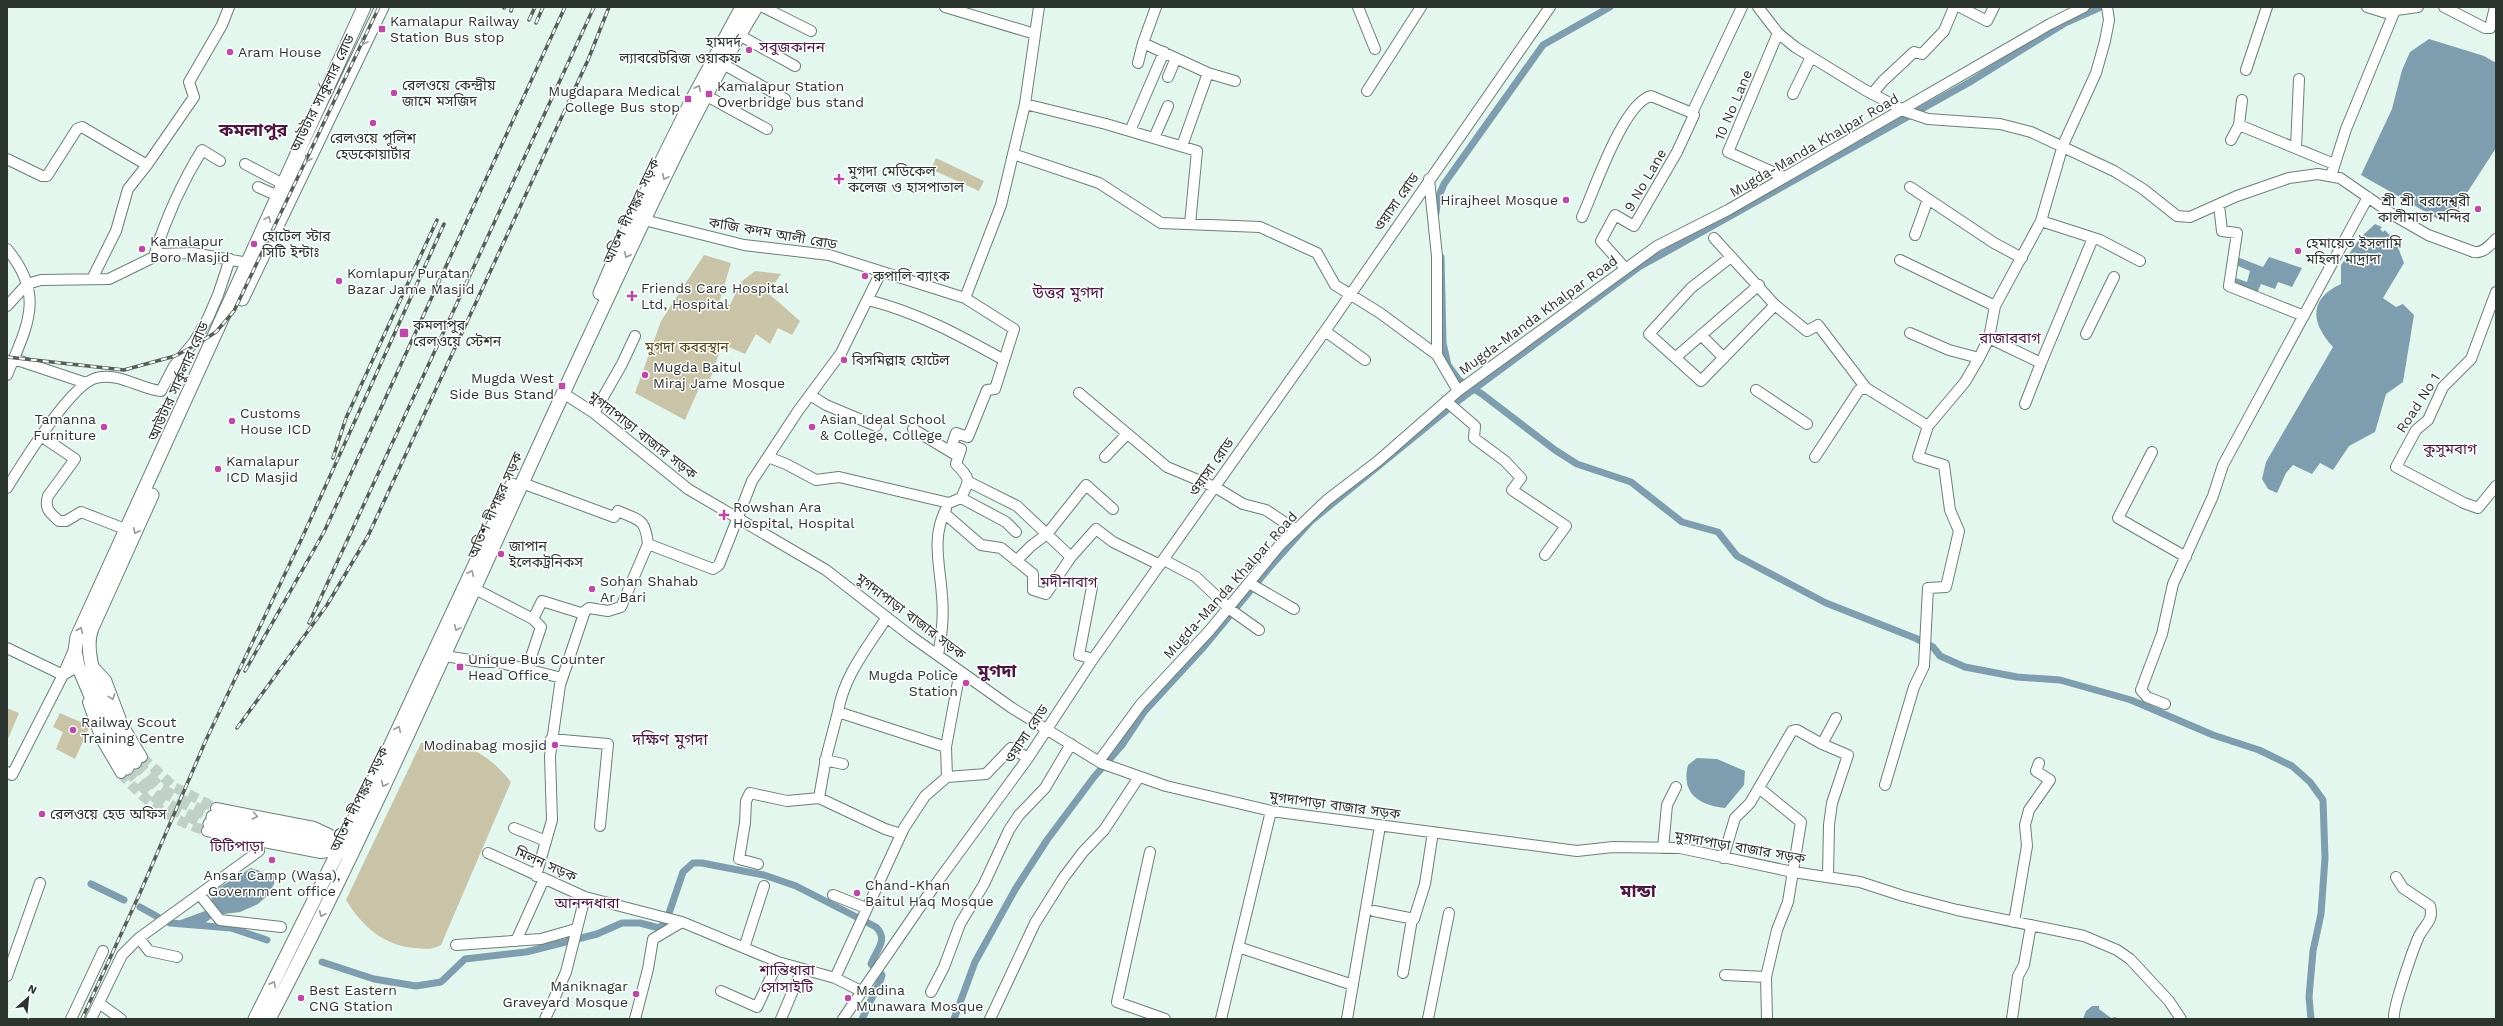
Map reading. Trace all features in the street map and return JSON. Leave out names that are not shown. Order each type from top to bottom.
[{"type":"main road","name":"আউটার সার্কুলার রোড","points":[[131,765],[114,725],[75,646],[81,627],[125,530],[160,458],[364,7]]},
{"type":"main road","name":"আউটার সার্কুলার রোড","points":[[85,666],[89,635],[106,595],[259,263],[382,7]]},
{"type":"main road","name":"অতিশ দীপঙ্কর সড়ক","points":[[363,816],[718,48],[742,7]]},
{"type":"main road","name":"অতিশ দীপঙ্কর সড়ক","points":[[255,1019],[342,847],[363,816],[445,656],[464,600],[475,589],[640,218],[705,95],[756,7]]},
{"type":"main road","points":[[211,820],[342,847]]},
{"type":"main road","name":"অতিশ দীপঙ্কর সড়ক","points":[[269,1019],[342,847]]},
{"type":"street","points":[[92,279],[116,231],[128,189],[147,165],[194,98],[189,82],[222,25],[229,7]]},
{"type":"street","points":[[763,7],[811,31]]},
{"type":"street","points":[[945,7],[1035,34]]},
{"type":"street","points":[[965,298],[1000,205],[1013,154],[1025,104],[1039,7]]},
{"type":"street","points":[[1138,63],[1143,43],[1156,7]]},
{"type":"street","points":[[1358,7],[1375,49]]},
{"type":"street","points":[[1367,91],[1421,7]]},
{"type":"street","name":"ওয়াসা রোড","points":[[861,991],[1028,758],[1093,659],[1325,331],[1429,179],[1550,7]]},
{"type":"street","name":"9 No Lane","points":[[1625,268],[1601,241],[1615,215],[1634,226],[1685,137],[1694,115],[1692,113],[1742,7]]},
{"type":"street","points":[[1758,7],[1778,33],[1811,57],[1872,94],[1905,111],[1918,117],[2000,124],[2031,132],[2063,145],[2120,175],[2143,189],[2177,216],[2190,217],[2237,196],[2289,178],[2318,174],[2340,178],[2395,216],[2428,235],[2474,252],[2478,253],[2487,248],[2496,239]]},
{"type":"street","points":[[1765,17],[1770,7]]},
{"type":"street","points":[[1872,94],[1896,67],[1914,52],[1922,54],[1944,31],[1954,7]]},
{"type":"street","points":[[1960,7],[1987,21],[1994,7]]},
{"type":"street","name":"Mugda-Manda Khalpar Road","points":[[1100,762],[1141,704],[1232,610],[1252,585],[1279,546],[1327,500],[1378,461],[1458,391],[1656,246],[1728,210],[1784,177],[1905,111],[2084,7]]},
{"type":"street","points":[[2246,70],[2267,7]]},
{"type":"street","points":[[2367,7],[2393,11],[2418,7]]},
{"type":"street","points":[[2444,7],[2485,28],[2490,28],[2495,7]]},
{"type":"street","points":[[1885,785],[1914,687],[1926,658],[1928,588],[1946,587],[1959,531],[1950,510],[1944,465],[1918,457],[1928,426],[1964,382],[1979,358],[1989,338],[1995,306],[2041,221],[2063,145],[2096,73],[2109,20],[2107,9]]},
{"type":"street","points":[[2331,176],[2346,129],[2393,11]]},
{"type":"street","name":"10 No Lane","points":[[1778,33],[1728,152],[1784,177]]},
{"type":"street","points":[[739,35],[795,66]]},
{"type":"street","points":[[1143,43],[1208,73],[1235,81]]},
{"type":"street","points":[[1130,131],[1164,52]]},
{"type":"street","points":[[1793,94],[1811,57]]},
{"type":"street","points":[[1168,77],[1176,58]]},
{"type":"street","points":[[723,64],[785,99]]},
{"type":"street","points":[[1182,146],[1208,73]]},
{"type":"street","points":[[2296,148],[2299,79]]},
{"type":"street","points":[[705,95],[767,129]]},
{"type":"street","points":[[1582,217],[1620,127],[1644,99],[1651,96],[1692,113]]},
{"type":"street","points":[[2231,140],[2239,125],[2242,100]]},
{"type":"street","points":[[1025,104],[1130,131],[1197,151],[1190,224]]},
{"type":"street","points":[[1154,138],[1168,106]]},
{"type":"street","points":[[2239,125],[2334,164]]},
{"type":"street","points":[[7,159],[42,176],[47,176],[77,129],[82,127],[147,165]]},
{"type":"street","points":[[154,256],[165,222],[182,182],[202,150],[220,161]]},
{"type":"street","points":[[1013,154],[1099,184],[1161,223],[1260,227],[1317,253],[1335,285],[1380,313],[1437,356],[1458,391]]},
{"type":"street","points":[[245,164],[284,184]]},
{"type":"street","points":[[1429,179],[1436,256],[1437,356]]},
{"type":"street","points":[[258,187],[278,196]]},
{"type":"street","points":[[1910,187],[1994,243],[2022,258]]},
{"type":"street","points":[[2164,704],[2146,697],[2141,690],[2162,634],[2173,584],[2213,496],[2223,465],[2368,197]]},
{"type":"street","points":[[1915,235],[1928,199]]},
{"type":"street","points":[[2219,205],[2222,231],[2237,233],[2229,286],[2304,316]]},
{"type":"street","name":"কাজি কদম আলী রোড","points":[[640,218],[744,245],[829,255],[965,298],[1014,329],[1004,360]]},
{"type":"street","points":[[2041,221],[2093,238],[2140,261]]},
{"type":"street","points":[[1714,238],[1759,285],[1775,305],[1807,331],[1818,325],[1866,388],[1928,426]]},
{"type":"street","points":[[2025,404],[2093,238]]},
{"type":"street","points":[[7,249],[16,260],[27,284],[30,314],[7,375]]},
{"type":"street","points":[[7,306],[27,284],[41,280],[109,279],[154,256],[193,253],[248,263]]},
{"type":"street","points":[[1732,257],[1691,288],[1649,334],[1701,381],[1775,305]]},
{"type":"street","points":[[7,488],[40,436],[62,408],[86,383],[96,378],[112,378],[161,391],[174,366],[194,342],[208,318],[230,259]]},
{"type":"street","points":[[1900,260],[1995,306]]},
{"type":"street","points":[[648,544],[713,569],[719,565],[752,481],[810,394],[841,353],[881,272]]},
{"type":"street","points":[[2086,334],[2114,277]]},
{"type":"street","points":[[1676,357],[1759,285]]},
{"type":"street","name":"Road No 1","points":[[2496,292],[2471,359],[2443,387],[2428,420],[2416,430],[2396,467],[2464,503],[2478,508],[2496,486]]},
{"type":"street","points":[[768,457],[786,464],[816,480],[839,478],[949,503],[961,498],[969,482],[968,477],[956,464],[961,449],[952,445],[956,433],[968,437],[987,390],[995,389],[1004,360],[931,321],[897,308],[868,300]]},
{"type":"street","points":[[1325,331],[1365,360]]},
{"type":"street","points":[[1910,333],[1949,350],[1958,351],[1979,358]]},
{"type":"street","points":[[1701,335],[1724,358]]},
{"type":"street","points":[[594,413],[622,364],[635,336]]},
{"type":"street","points":[[1989,338],[2041,363]]},
{"type":"street","points":[[14,359],[86,383]]},
{"type":"street","points":[[1815,457],[1859,390],[1866,388]]},
{"type":"street","points":[[1756,390],[1807,424]]},
{"type":"street","name":"মুগদাপাড়া বাজার সড়ক","points":[[563,393],[594,413],[688,489],[826,570],[938,655],[1012,708],[1100,762],[1112,767],[1166,786],[1271,811],[1577,851],[1613,847],[1680,848],[1793,872],[1828,876],[1860,882],[1903,896],[1957,910],[2084,936],[2117,950],[2140,968],[2169,1001],[2181,1019]]},
{"type":"street","points":[[1079,393],[1167,467],[1214,487],[1243,504],[1266,510],[1296,530]]},
{"type":"street","points":[[810,394],[826,405],[876,426]]},
{"type":"street","points":[[1446,401],[1475,426],[1474,438],[1505,461],[1521,478],[1512,490],[1566,526],[1545,555]]},
{"type":"street","points":[[913,430],[958,456]]},
{"type":"street","points":[[1105,457],[1127,434]]},
{"type":"street","points":[[40,436],[75,459],[48,496],[46,503],[48,511],[59,521],[66,521],[81,512],[125,530]]},
{"type":"street","points":[[2152,452],[2118,518],[2186,557]]},
{"type":"street","points":[[969,482],[1017,506],[1071,557]]},
{"type":"street","points":[[516,941],[540,877],[553,808],[549,772],[551,739],[562,678],[584,614],[589,608],[608,611],[621,607],[648,544],[645,525],[641,521],[618,511],[614,517],[522,483]]},
{"type":"street","points":[[1016,561],[1031,546],[1047,534],[1086,485],[1113,508]]},
{"type":"street","points":[[961,498],[1006,522],[1016,532]]},
{"type":"street","points":[[938,655],[943,627],[940,565],[936,546],[938,529],[949,503]]},
{"type":"street","points":[[944,513],[981,545],[1001,548],[1033,574],[1033,590],[1046,594],[1071,557],[1096,529],[1120,546],[1196,577],[1232,610],[1259,630]]},
{"type":"street","points":[[1252,585],[1294,609]]},
{"type":"street","points":[[1092,587],[1079,655],[1093,659]]},
{"type":"street","points":[[475,589],[533,619],[541,627],[527,669]]},
{"type":"street","points":[[533,619],[542,601],[584,614]]},
{"type":"street","points":[[820,798],[825,760],[843,690],[854,666],[887,617]]},
{"type":"street","points":[[7,772],[12,775],[63,675],[75,646]]},
{"type":"street","points":[[7,648],[63,675],[85,666],[83,690],[101,739],[131,765]]},
{"type":"street","points":[[445,656],[482,662],[497,662],[562,678]]},
{"type":"street","points":[[947,777],[946,747],[960,671]]},
{"type":"street","points":[[838,712],[946,747]]},
{"type":"street","points":[[1822,744],[1836,718]]},
{"type":"street","points":[[1723,858],[1735,818],[1750,803],[1770,764],[1792,732],[1797,730],[1822,744],[1848,755],[1832,803],[1829,825],[1828,876]]},
{"type":"street","points":[[551,739],[608,744],[600,826]]},
{"type":"street","points":[[931,992],[944,967],[960,924],[984,884],[1009,830],[1019,815],[1045,788],[1071,744]]},
{"type":"street","points":[[834,978],[865,909],[874,895],[901,834],[925,796],[947,777],[986,774],[1011,748],[1028,758]]},
{"type":"street","points":[[825,760],[843,764]]},
{"type":"street","points":[[2014,922],[2027,846],[2025,825],[2029,810],[2050,780],[2036,770],[2039,764]]},
{"type":"street","points":[[990,1019],[1036,923],[1064,877],[1083,852],[1104,830],[1138,777]]},
{"type":"street","points":[[1662,848],[1667,805],[1676,787]]},
{"type":"street","points":[[1759,788],[1801,822],[1788,902],[1777,930],[1766,977],[1767,1019]]},
{"type":"street","points":[[758,864],[739,859],[745,823],[746,800],[750,794],[787,801],[820,798],[885,829],[901,834]]},
{"type":"street","points":[[1221,1019],[1271,811]]},
{"type":"street","points":[[1347,1019],[1380,826]]},
{"type":"street","points":[[514,828],[546,842]]},
{"type":"street","points":[[1403,972],[1412,919],[1425,884],[1433,832]]},
{"type":"street","points":[[91,1019],[122,955],[139,938],[259,851]]},
{"type":"street","points":[[1150,852],[1117,1002],[1165,1019]]},
{"type":"street","name":"মিলন সড়ক","points":[[488,853],[585,897],[640,913],[679,921],[778,962],[834,978],[861,991]]},
{"type":"street","points":[[2394,1019],[2400,990],[2419,935],[2430,921],[2432,914],[2430,906],[2403,888],[2396,877]]},
{"type":"street","points":[[7,976],[40,883]]},
{"type":"street","points":[[744,948],[764,886]]},
{"type":"street","points":[[200,895],[220,920],[281,927]]},
{"type":"street","points":[[833,895],[865,909]]},
{"type":"street","points":[[545,1019],[571,955],[575,931],[585,897]]},
{"type":"street","points":[[1374,911],[1412,919]]},
{"type":"street","points":[[1428,1019],[1449,913]]},
{"type":"street","points":[[635,1019],[648,969],[653,939],[679,921]]},
{"type":"street","points":[[2012,1019],[2018,976],[2024,965],[2031,925]]},
{"type":"street","points":[[456,945],[541,939],[575,931]]},
{"type":"street","points":[[139,938],[149,951],[177,957]]},
{"type":"street","points":[[1238,947],[1352,985]]},
{"type":"street","points":[[71,1019],[102,951]]},
{"type":"street","points":[[721,991],[758,1007],[778,962]]},
{"type":"street","points":[[781,1019],[802,969]]},
{"type":"street","points":[[1725,975],[1766,977]]},
{"type":"street","points":[[842,1019],[861,991]]},
{"type":"street","points":[[99,1003],[121,1019]]},
{"type":"green space","points":[[936,158],[984,181],[979,191],[931,169]]},
{"type":"green space","name":"মুগদা কবরস্থান","points":[[704,255],[731,263],[720,300],[730,305],[741,282],[755,271],[781,274],[768,293],[800,321],[792,335],[778,328],[770,344],[756,334],[745,354],[722,344],[710,380],[703,379],[685,420],[635,393],[661,321]]},
{"type":"green space","points":[[7,708],[19,713],[7,741]]},
{"type":"green space","points":[[60,713],[90,726],[75,759],[56,749],[63,732],[53,727]]},
{"type":"green space","points":[[421,743],[449,744],[472,749],[491,762],[511,782],[441,945],[428,949],[403,946],[393,943],[374,933],[359,918],[346,900]]},
{"type":"water","points":[[2429,39],[2484,56],[2496,63],[2496,148],[2461,202],[2455,219],[2438,219],[2361,175],[2392,109],[2402,70],[2410,52]]},
{"type":"water","points":[[2375,224],[2382,227],[2380,229],[2383,232],[2385,230],[2396,242],[2404,263],[2383,298],[2396,307],[2403,304],[2414,315],[2403,382],[2386,394],[2375,432],[2349,446],[2333,470],[2320,463],[2312,474],[2293,465],[2286,473],[2277,493],[2268,489],[2262,479],[2266,462],[2333,347],[2320,329],[2316,312],[2318,304],[2330,290],[2341,284],[2341,265],[2361,237]]},
{"type":"water","points":[[2237,257],[2263,267],[2269,257],[2302,268],[2292,287],[2278,282],[2275,289],[2261,284],[2257,293],[2233,284],[2233,277],[2247,282],[2250,271],[2236,265]]},
{"type":"water","points":[[1697,758],[1717,759],[1745,771],[1744,785],[1725,808],[1707,804],[1694,796],[1690,790],[1686,775],[1688,765]]},
{"type":"water","points":[[251,868],[275,876],[274,884],[268,895],[258,904],[240,912],[216,915],[202,925],[192,927],[171,925],[211,908],[212,892]]},
{"type":"water","points":[[2092,1006],[2099,1006],[2099,1009],[2111,1018],[2116,1017],[2116,1019],[2083,1019],[2086,1011]]},
{"type":"waterway","points":[[1436,213],[1438,198],[1444,184],[1543,45],[1610,7]]},
{"type":"waterway","points":[[954,1019],[975,962],[1016,888],[1047,840],[1094,777],[1122,745],[1144,712],[1202,649],[1270,567],[1311,521],[1458,401],[1639,267],[1970,82],[2065,23],[2101,7]]},
{"type":"waterway","points":[[1441,257],[1443,343],[1448,365],[1459,380],[1482,394],[1555,450],[1577,464],[1631,482],[1682,522],[1718,532],[1737,556],[1826,603],[1915,638],[1933,647],[1940,656],[1965,667],[2017,677],[2060,680],[2131,700],[2213,735],[2259,750],[2292,766],[2310,782],[2323,800],[2325,858],[2321,914],[2313,951],[2309,997],[2311,1019]]},
{"type":"waterway","points":[[322,962],[374,979],[416,986],[441,982],[465,959],[526,952],[597,934],[622,923],[640,923],[659,928],[666,922],[683,872],[693,863],[702,863],[764,875],[796,886],[876,927],[880,932],[881,941],[871,964],[882,975],[862,1019]]},
{"type":"waterway","points":[[91,884],[124,900]]},
{"type":"waterway","points":[[140,907],[158,917]]},
{"type":"waterway","points":[[170,923],[231,928],[267,940]]},
{"type":"tunnel","points":[[142,757],[174,787],[216,808]]},
{"type":"tunnel","points":[[135,762],[161,790],[204,813]]},
{"type":"tunnel","points":[[127,768],[154,795],[174,809],[210,824]]},
{"type":"tunnel","points":[[121,773],[129,783],[160,809],[183,822],[207,831]]},
{"type":"railway","points":[[7,357],[124,370],[175,356],[216,332],[234,311],[379,7]]},
{"type":"railway","points":[[511,11],[512,7]]},
{"type":"railway","points":[[529,20],[535,7]]},
{"type":"railway","points":[[536,23],[543,7]]},
{"type":"railway","points":[[245,671],[324,532],[565,7]]},
{"type":"railway","points":[[309,623],[594,7]]},
{"type":"railway","points":[[237,728],[327,605],[368,536],[588,60],[609,7]]},
{"type":"railway","points":[[333,458],[346,418],[437,220]]},
{"type":"railway","points":[[82,1019],[140,893],[206,740],[302,538],[444,224]]},
{"type":"place","name":"Kamalapur Railway Station Bus stop","points":[[382,29]]},
{"type":"place","name":"হামদর্দ ল্যাবরেটরিজ ওয়াকফ","points":[[749,50]]},
{"type":"place","name":"Aram House","points":[[230,52]]},
{"type":"place","name":"রেলওয়ে কেন্দ্রীয় জামে মসজিদ","points":[[394,93]]},
{"type":"place","name":"Kamalapur Station Overbridge bus stand","points":[[709,94]]},
{"type":"place","name":"Mugdapara Medical College Bus stop","points":[[688,99]]},
{"type":"place","name":"রেলওয়ে পুলিশ হেডকোয়ার্টার","points":[[373,123]]},
{"type":"place","name":"মুগদা মেডিকেল কলেজ ও হাসপাতাল","points":[[839,179]]},
{"type":"place","name":"Hirajheel Mosque","points":[[1566,200]]},
{"type":"place","name":"শ্রী শ্রী বরদেশ্বরী কালীমাতা মন্দির","points":[[2478,209]]},
{"type":"place","name":"হোটেল স্টার সিটি ইন্টাঃ","points":[[254,244]]},
{"type":"place","name":"Kamalapur Boro Masjid","points":[[142,249]]},
{"type":"place","name":"হেমায়েত ইসলামি মহিলা মাদ্রাদা","points":[[2298,251]]},
{"type":"place","name":"রুপালি ব্যাংক","points":[[865,276]]},
{"type":"place","name":"Komlapur Puratan Bazar Jame Masjid","points":[[339,281]]},
{"type":"place","name":"Friends Care Hospital Ltd, Hospital","points":[[632,296]]},
{"type":"place","name":"কমলাপুর রেলওয়ে স্টেশন","points":[[404,333]]},
{"type":"place","name":"বিসমিল্লাহ হোটেল","points":[[844,360]]},
{"type":"place","name":"Mugda Baitul Miraj Jame Mosque","points":[[645,375]]},
{"type":"place","name":"Mugda West Side Bus Stand","points":[[562,386]]},
{"type":"place","name":"Customs House ICD","points":[[232,421]]},
{"type":"place","name":"Tamanna Furniture","points":[[104,427]]},
{"type":"place","name":"Asian Ideal School & College, College","points":[[812,427]]},
{"type":"place","name":"Kamalapur ICD Masjid","points":[[218,469]]},
{"type":"place","name":"Rowshan Ara Hospital, Hospital","points":[[724,515]]},
{"type":"place","name":"জাপান ইলেকট্রনিকস","points":[[501,554]]},
{"type":"place","name":"Sohan Shahab Ar Bari","points":[[592,589]]},
{"type":"place","name":"Unique Bus Counter Head Office","points":[[460,667]]},
{"type":"place","name":"Mugda Police Station","points":[[966,683]]},
{"type":"place","name":"Railway Scout Training Centre","points":[[73,730]]},
{"type":"place","name":"Modinabag mosjid","points":[[555,745]]},
{"type":"place","name":"রেলওয়ে হেড অফিস","points":[[42,814]]},
{"type":"place","name":"Ansar Camp (Wasa), Government office","points":[[272,860]]},
{"type":"place","name":"Chand-Khan Baitul Haq Mosque","points":[[857,893]]},
{"type":"place","name":"Maniknagar Graveyard Mosque","points":[[636,994]]},
{"type":"place","name":"Best Eastern CNG Station","points":[[301,998]]},
{"type":"place","name":"Madina Munawara Mosque","points":[[848,998]]},
{"type":"district","name":"সবুজকানন","points":[[792,47]]},
{"type":"district","name":"কমলাপুর","points":[[253,129]]},
{"type":"district","name":"উত্তর মুগদা","points":[[1068,292]]},
{"type":"district","name":"রাজারবাগ","points":[[2010,338]]},
{"type":"district","name":"কুসুমবাগ","points":[[2450,449]]},
{"type":"district","name":"মদীনাবাগ","points":[[1069,582]]},
{"type":"district","name":"মুগদা","points":[[997,670]]},
{"type":"district","name":"দক্ষিণ মুগদা","points":[[670,739]]},
{"type":"district","name":"টিটিপাড়া","points":[[237,846]]},
{"type":"district","name":"মান্ডা","points":[[1638,890]]},
{"type":"district","name":"আনন্দধারা","points":[[587,903]]},
{"type":"district","name":"শান্তিধারা সোসাইটি","points":[[787,978]]}]
